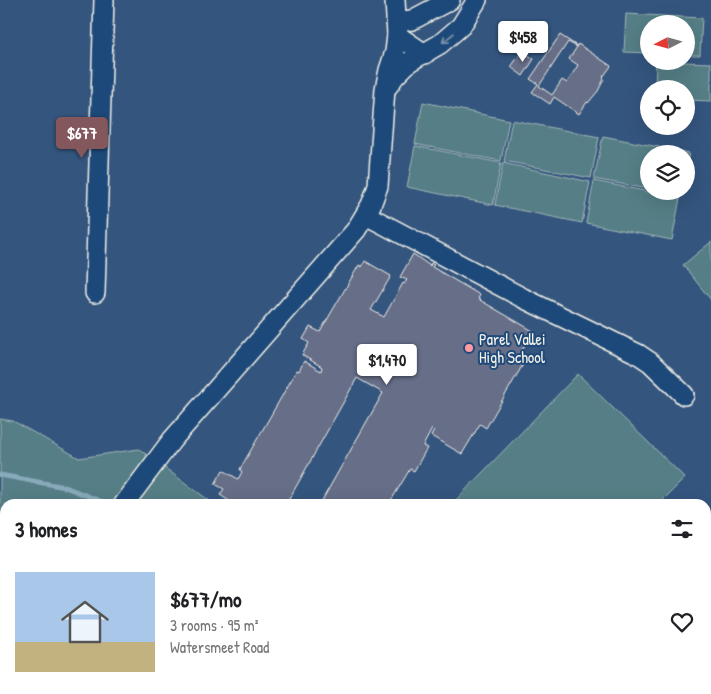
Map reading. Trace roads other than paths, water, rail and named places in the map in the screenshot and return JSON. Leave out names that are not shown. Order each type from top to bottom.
[{"type":"street","points":[[95,293],[104,0]]},
{"type":"street","points":[[128,499],[172,440],[356,230],[366,215],[376,196],[378,186],[385,89],[395,52],[397,29],[395,0]]},
{"type":"street","points":[[397,29],[450,0]]},
{"type":"street","points":[[385,89],[403,68],[451,36],[462,26],[477,0]]},
{"type":"street","points":[[397,29],[425,54]]},
{"type":"street","points":[[366,215],[522,298],[638,354],[650,362],[684,395]]},
{"type":"waterway","points":[[0,475],[65,487],[95,499]]},
{"type":"place","name":"Parel Vallei High School","points":[[469,348]]}]
